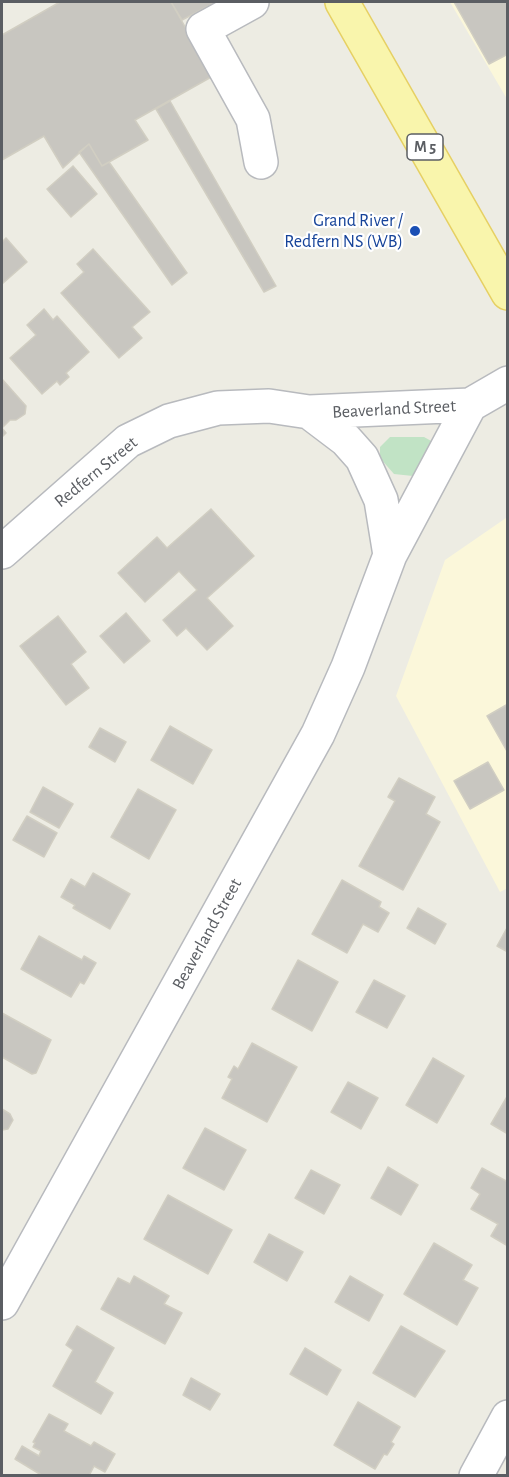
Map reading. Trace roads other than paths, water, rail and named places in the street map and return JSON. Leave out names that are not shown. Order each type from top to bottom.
[{"type":"main road","name":"M 5","points":[[342,2],[507,293]]},
{"type":"street","points":[[252,2],[203,29],[253,119],[261,162]]},
{"type":"street","name":"Beaverland Street","points":[[309,412],[470,405],[507,382]]},
{"type":"street","name":"Beaverland Street","points":[[2,1303],[318,734],[348,667],[390,555],[470,405]]},
{"type":"street","name":"Redfern Street","points":[[2,552],[128,441],[169,421],[218,408],[269,406],[309,412]]},
{"type":"street","name":"Beaverland Street","points":[[309,412],[346,440],[362,458],[381,500],[390,555]]},
{"type":"street","points":[[476,1476],[507,1417]]},
{"type":"place","name":"Grand River / Redfern NS (WB)","points":[[415,231]]}]
